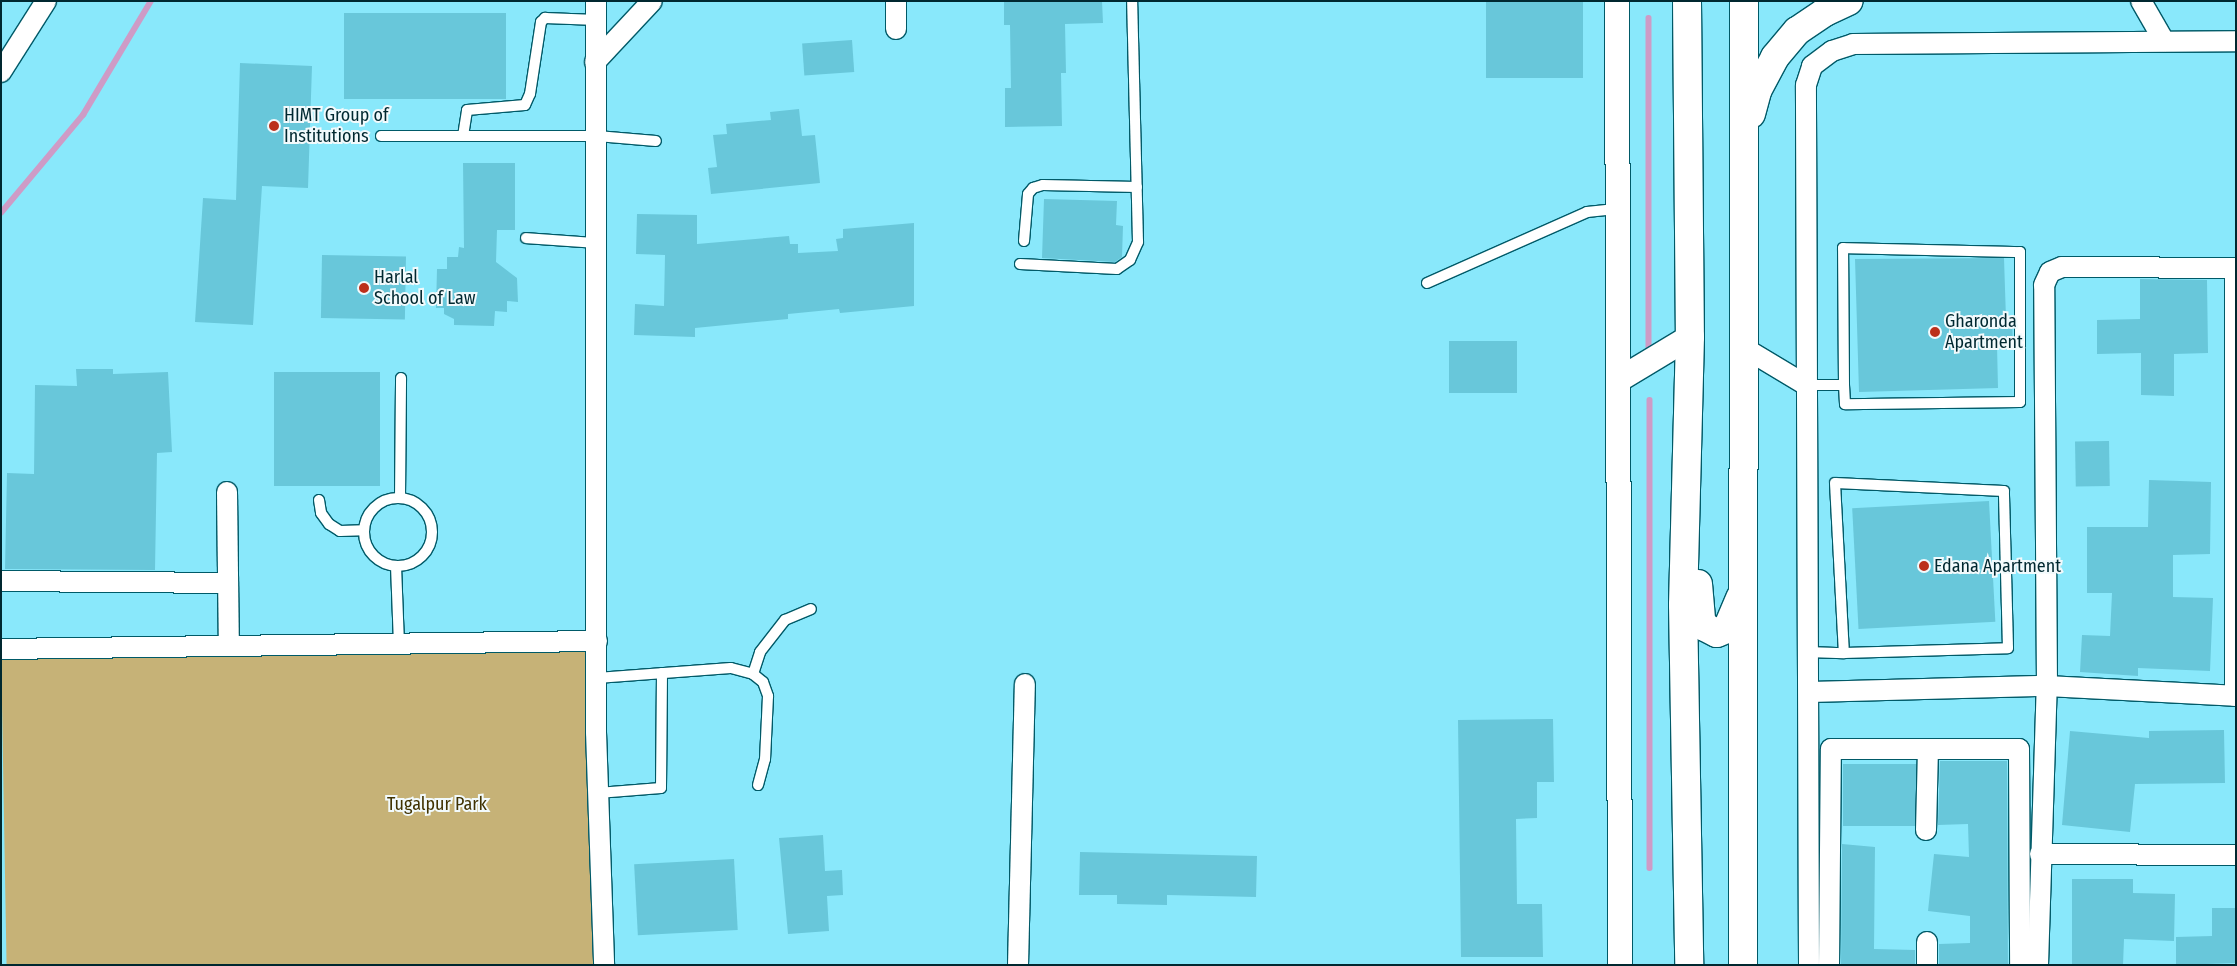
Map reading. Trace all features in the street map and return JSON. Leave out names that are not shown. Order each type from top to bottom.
[{"type":"main road","points":[[1687,1],[1690,337],[1682,604],[1689,965]]},
{"type":"main road","points":[[1744,1],[1746,349],[1743,590],[1744,965]]},
{"type":"main road","points":[[1745,137],[1757,91],[1775,57],[1797,31],[1848,1]]},
{"type":"main road","points":[[1684,548],[1696,566],[1701,621],[1710,631],[1716,633],[1727,629],[1743,590]]},
{"type":"street","points":[[1,72],[46,1]]},
{"type":"street","points":[[595,62],[652,1]]},
{"type":"street","points":[[896,1],[896,29]]},
{"type":"street","points":[[1618,1],[1620,965]]},
{"type":"street","points":[[2141,1],[2164,41]]},
{"type":"street","points":[[596,11],[596,678],[604,965]]},
{"type":"street","points":[[1808,965],[1808,747],[1810,692],[1807,652],[1806,85],[1812,66],[1832,51],[1854,44],[2236,41]]},
{"type":"street","points":[[1810,692],[2047,686],[2236,696],[2235,268],[2062,267],[2050,272],[2044,286],[2047,686],[2040,854],[2038,965]]},
{"type":"street","points":[[1620,379],[1690,337]]},
{"type":"street","points":[[1746,349],[1806,385]]},
{"type":"street","points":[[227,492],[226,583],[229,645]]},
{"type":"street","points":[[1,581],[226,583]]},
{"type":"street","points":[[1,649],[596,641]]},
{"type":"street","points":[[1018,965],[1026,684]]},
{"type":"street","points":[[1808,747],[1831,749],[2018,749],[2020,965]]},
{"type":"street","points":[[1926,830],[1928,748]]},
{"type":"street","points":[[1830,965],[1831,749]]},
{"type":"street","points":[[2040,854],[2236,855]]},
{"type":"street","points":[[1927,942],[1927,965]]},
{"type":"lane","points":[[1020,264],[1116,269],[1130,260],[1138,242],[1132,1]]},
{"type":"lane","points":[[463,136],[467,110],[525,106],[530,94],[541,22],[545,18],[596,11]]},
{"type":"lane","points":[[381,136],[597,136],[656,141]]},
{"type":"lane","points":[[1024,241],[1028,194],[1033,188],[1043,185],[1137,187]]},
{"type":"lane","points":[[1427,283],[1587,212],[1619,208]]},
{"type":"lane","points":[[526,238],[596,243]]},
{"type":"lane","points":[[1842,248],[2020,252],[2020,402],[1845,404],[1844,385],[1842,248]]},
{"type":"lane","points":[[400,498],[401,378]]},
{"type":"lane","points":[[1806,385],[1844,385]]},
{"type":"lane","points":[[1807,652],[1844,653],[2008,648],[2004,491],[1834,483],[1844,653]]},
{"type":"lane","points":[[400,498],[413,501],[423,509],[430,521],[432,534],[429,547],[420,558],[409,564],[396,566],[383,562],[372,554],[365,542],[363,530],[367,516],[375,506],[386,499],[400,498]]},
{"type":"lane","points":[[319,500],[321,513],[340,531],[363,530]]},
{"type":"lane","points":[[396,566],[399,643]]},
{"type":"lane","points":[[753,674],[760,652],[785,620],[812,609]]},
{"type":"lane","points":[[596,678],[731,668],[753,674],[763,682],[768,696],[765,760],[758,785]]},
{"type":"lane","points":[[598,793],[661,788],[662,673]]},
{"type":"green space","name":"Tugalpur Park","points":[[597,641],[603,965],[7,965],[1,651]]},
{"type":"building","points":[[1004,1],[1102,1],[1103,23],[1065,24],[1066,73],[1061,73],[1062,126],[1005,127],[1005,88],[1011,88],[1010,25],[1004,25]]},
{"type":"building","points":[[1486,1],[1583,1],[1583,78],[1486,78]]},
{"type":"building","points":[[344,13],[506,13],[506,99],[344,99]]},
{"type":"building","points":[[852,40],[854,72],[804,75],[802,43]]},
{"type":"building","points":[[240,63],[312,66],[308,188],[262,186],[253,325],[195,322],[203,198],[236,200]]},
{"type":"building","points":[[799,109],[802,136],[815,135],[820,183],[711,194],[708,168],[717,167],[713,135],[727,134],[726,124],[771,120],[770,112]]},
{"type":"building","points":[[463,163],[515,163],[515,230],[497,230],[496,262],[517,278],[518,302],[507,301],[507,312],[495,311],[494,326],[454,325],[454,319],[444,314],[444,308],[436,308],[437,269],[447,269],[447,257],[458,257],[459,247],[464,248]]},
{"type":"building","points":[[1044,199],[1117,201],[1116,225],[1123,226],[1122,257],[1115,262],[1042,258]]},
{"type":"building","points":[[637,214],[697,215],[697,244],[789,236],[790,244],[798,244],[798,253],[838,251],[836,239],[843,238],[843,229],[914,223],[914,306],[840,313],[839,309],[788,314],[788,319],[695,328],[695,337],[634,335],[635,304],[664,306],[665,255],[636,254]]},
{"type":"building","name":"Harlal School of Law","points":[[322,255],[406,256],[405,319],[321,318]]},
{"type":"building","name":"Gharonda Apartment","points":[[2004,258],[2006,319],[2012,318],[2013,345],[1997,345],[1998,388],[1859,392],[1855,259]]},
{"type":"building","points":[[2140,279],[2207,280],[2208,353],[2174,354],[2174,396],[2141,395],[2141,353],[2097,354],[2097,320],[2140,319]]},
{"type":"building","points":[[1449,341],[1517,341],[1517,393],[1449,393]]},
{"type":"building","points":[[76,369],[113,369],[113,374],[168,372],[172,452],[157,453],[155,570],[5,569],[7,473],[34,474],[35,385],[77,386]]},
{"type":"building","points":[[274,372],[380,372],[380,486],[274,486]]},
{"type":"building","points":[[2109,441],[2110,486],[2076,487],[2075,442]]},
{"type":"building","points":[[2149,480],[2211,482],[2210,554],[2173,555],[2173,597],[2213,598],[2210,671],[2138,668],[2138,676],[2080,672],[2082,635],[2110,636],[2112,593],[2087,593],[2087,527],[2148,527]]},
{"type":"building","name":"Edana Apartment","points":[[1989,501],[1995,622],[1859,629],[1852,508]]},
{"type":"building","points":[[1553,719],[1554,782],[1537,782],[1537,818],[1516,819],[1517,904],[1542,904],[1543,957],[1461,957],[1458,720]]},
{"type":"building","points":[[2224,730],[2225,783],[2135,784],[2130,832],[2062,825],[2070,731],[2149,738],[2149,731]]},
{"type":"building","points":[[1940,761],[2007,761],[2008,965],[1939,965],[1939,944],[1970,943],[1970,916],[1928,911],[1934,854],[1969,857],[1968,824],[1938,825]]},
{"type":"building","points":[[1843,764],[1916,764],[1916,826],[1843,826]]},
{"type":"building","points":[[823,835],[825,871],[842,870],[843,895],[827,896],[829,931],[788,934],[779,838]]},
{"type":"building","points":[[1842,844],[1875,847],[1874,949],[1915,950],[1915,965],[1841,965]]},
{"type":"building","points":[[1080,852],[1257,856],[1256,897],[1167,895],[1167,905],[1117,904],[1117,895],[1079,895]]},
{"type":"building","points":[[734,859],[738,930],[638,935],[634,864]]},
{"type":"building","points":[[2072,879],[2133,879],[2133,893],[2175,894],[2174,941],[2124,939],[2123,965],[2072,965]]},
{"type":"building","points":[[2212,908],[2236,908],[2236,963],[2176,965],[2176,937],[2212,936]]},
{"type":"waterway","points":[[1,213],[83,115],[151,1]]},
{"type":"waterway","points":[[1649,18],[1649,353]]},
{"type":"waterway","points":[[1650,400],[1650,868]]},
{"type":"place","name":"HIMT Group of Institutions","points":[[274,126]]},
{"type":"place","name":"Harlal School of Law","points":[[364,288]]},
{"type":"place","name":"Gharonda Apartment","points":[[1935,332]]},
{"type":"place","name":"Edana Apartment","points":[[1924,566]]}]
